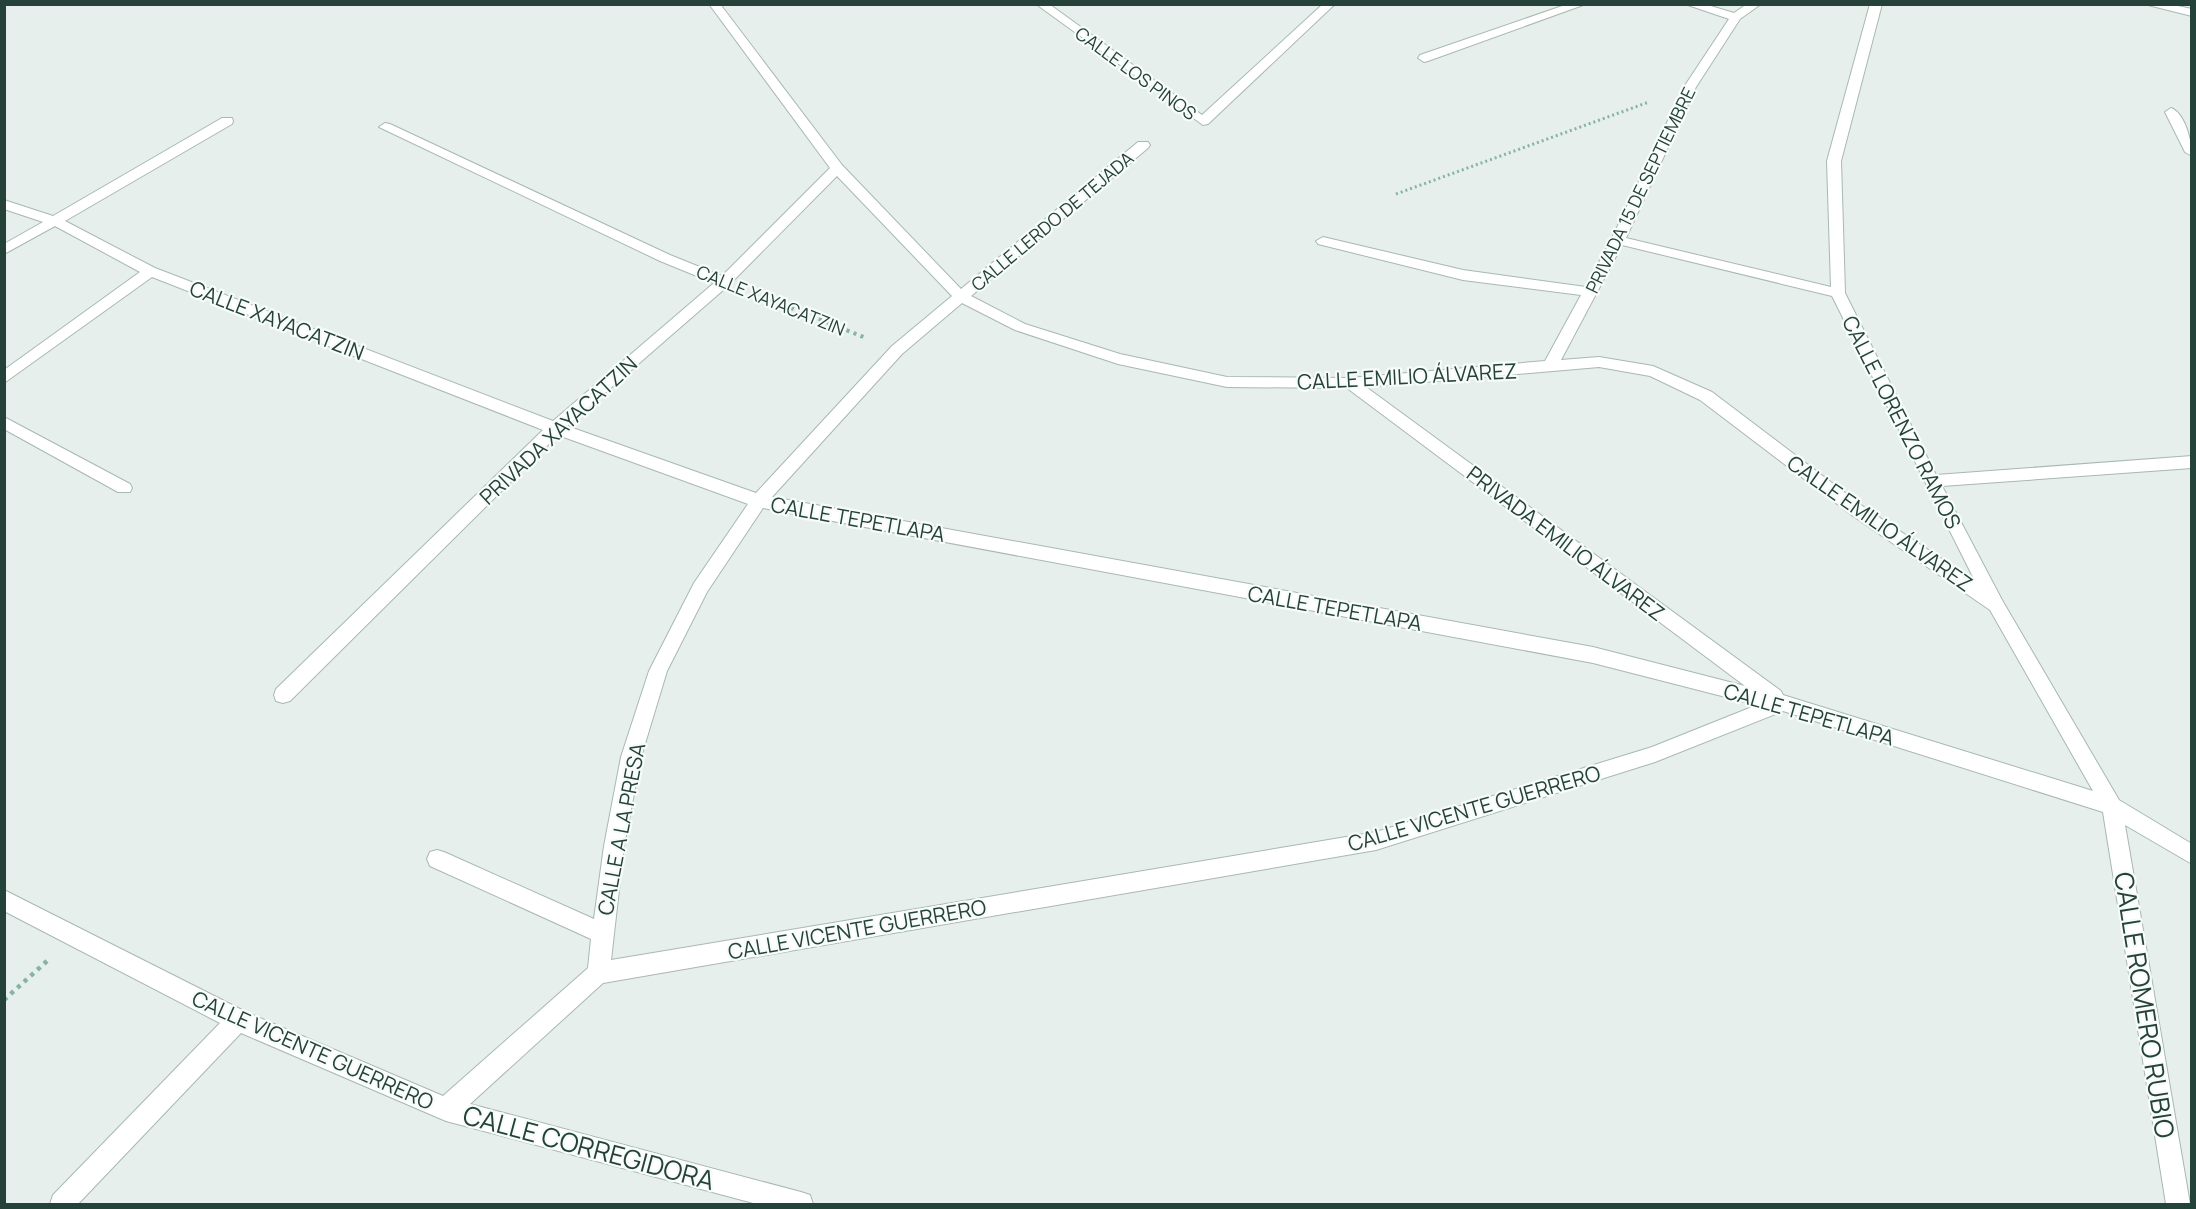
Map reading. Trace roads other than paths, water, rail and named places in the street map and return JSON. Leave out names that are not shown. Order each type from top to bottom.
[{"type":"street","name":"CALLE EMILIO ÁLVAREZ","points":[[714,4],[837,168],[960,296],[1020,327],[1118,359],[1227,382],[1350,383],[1599,362],[1653,370],[1706,396],[1859,512],[1996,605]]},
{"type":"street","name":"CALLE LOS PINOS","points":[[1041,4],[1203,121],[1327,5]]},
{"type":"street","points":[[1424,58],[1581,4]]},
{"type":"street","points":[[1690,4],[1736,16]]},
{"type":"street","name":"PRIVADA 15 DE SEPTIEMBRE","points":[[1550,367],[1618,240],[1690,87],[1736,16],[1756,4]]},
{"type":"street","name":"CALLE LORENZO RAMOS","points":[[1876,4],[1834,161],[1838,293],[1931,482],[1996,605],[2112,806]]},
{"type":"street","points":[[2149,4],[2192,13]]},
{"type":"street","points":[[2171,112],[2192,152]]},
{"type":"street","points":[[4,250],[227,121]]},
{"type":"street","name":"CALLE XAYACATZIN","points":[[385,127],[665,258],[724,282]]},
{"type":"street","name":"CALLE LERDO DE TEJADA","points":[[897,350],[1143,146]]},
{"type":"street","name":"PRIVADA XAYACATZIN","points":[[283,695],[555,428],[724,282],[837,168]]},
{"type":"street","name":"CALLE XAYACATZIN","points":[[4,204],[55,221],[150,271],[555,428]]},
{"type":"street","points":[[1618,240],[1838,293]]},
{"type":"street","points":[[1323,241],[1463,275],[1591,292]]},
{"type":"street","points":[[4,378],[150,271]]},
{"type":"street","name":"CALLE A LA PRESA","points":[[598,973],[614,846],[631,757],[658,671],[700,588],[759,501],[897,350]]},
{"type":"street","name":"PRIVADA EMILIO ÁLVAREZ","points":[[1350,383],[1782,703]]},
{"type":"street","points":[[4,422],[124,488]]},
{"type":"street","name":"CALLE TEPETLAPA","points":[[555,428],[759,501],[1593,655],[1782,703],[2112,806]]},
{"type":"street","points":[[1931,482],[2192,462]]},
{"type":"street","name":"CALLE VICENTE GUERRERO","points":[[4,900],[238,1020],[446,1109],[598,973],[1376,841],[1655,754],[1782,703]]},
{"type":"street","points":[[2112,806],[2192,855]]},
{"type":"street","name":"CALLE ROMERO RUBIO","points":[[2112,806],[2178,1204]]},
{"type":"street","points":[[437,859],[602,933]]},
{"type":"street","points":[[63,1204],[238,1020]]},
{"type":"street","name":"CALLE CORREGIDORA","points":[[446,1109],[801,1204]]}]
